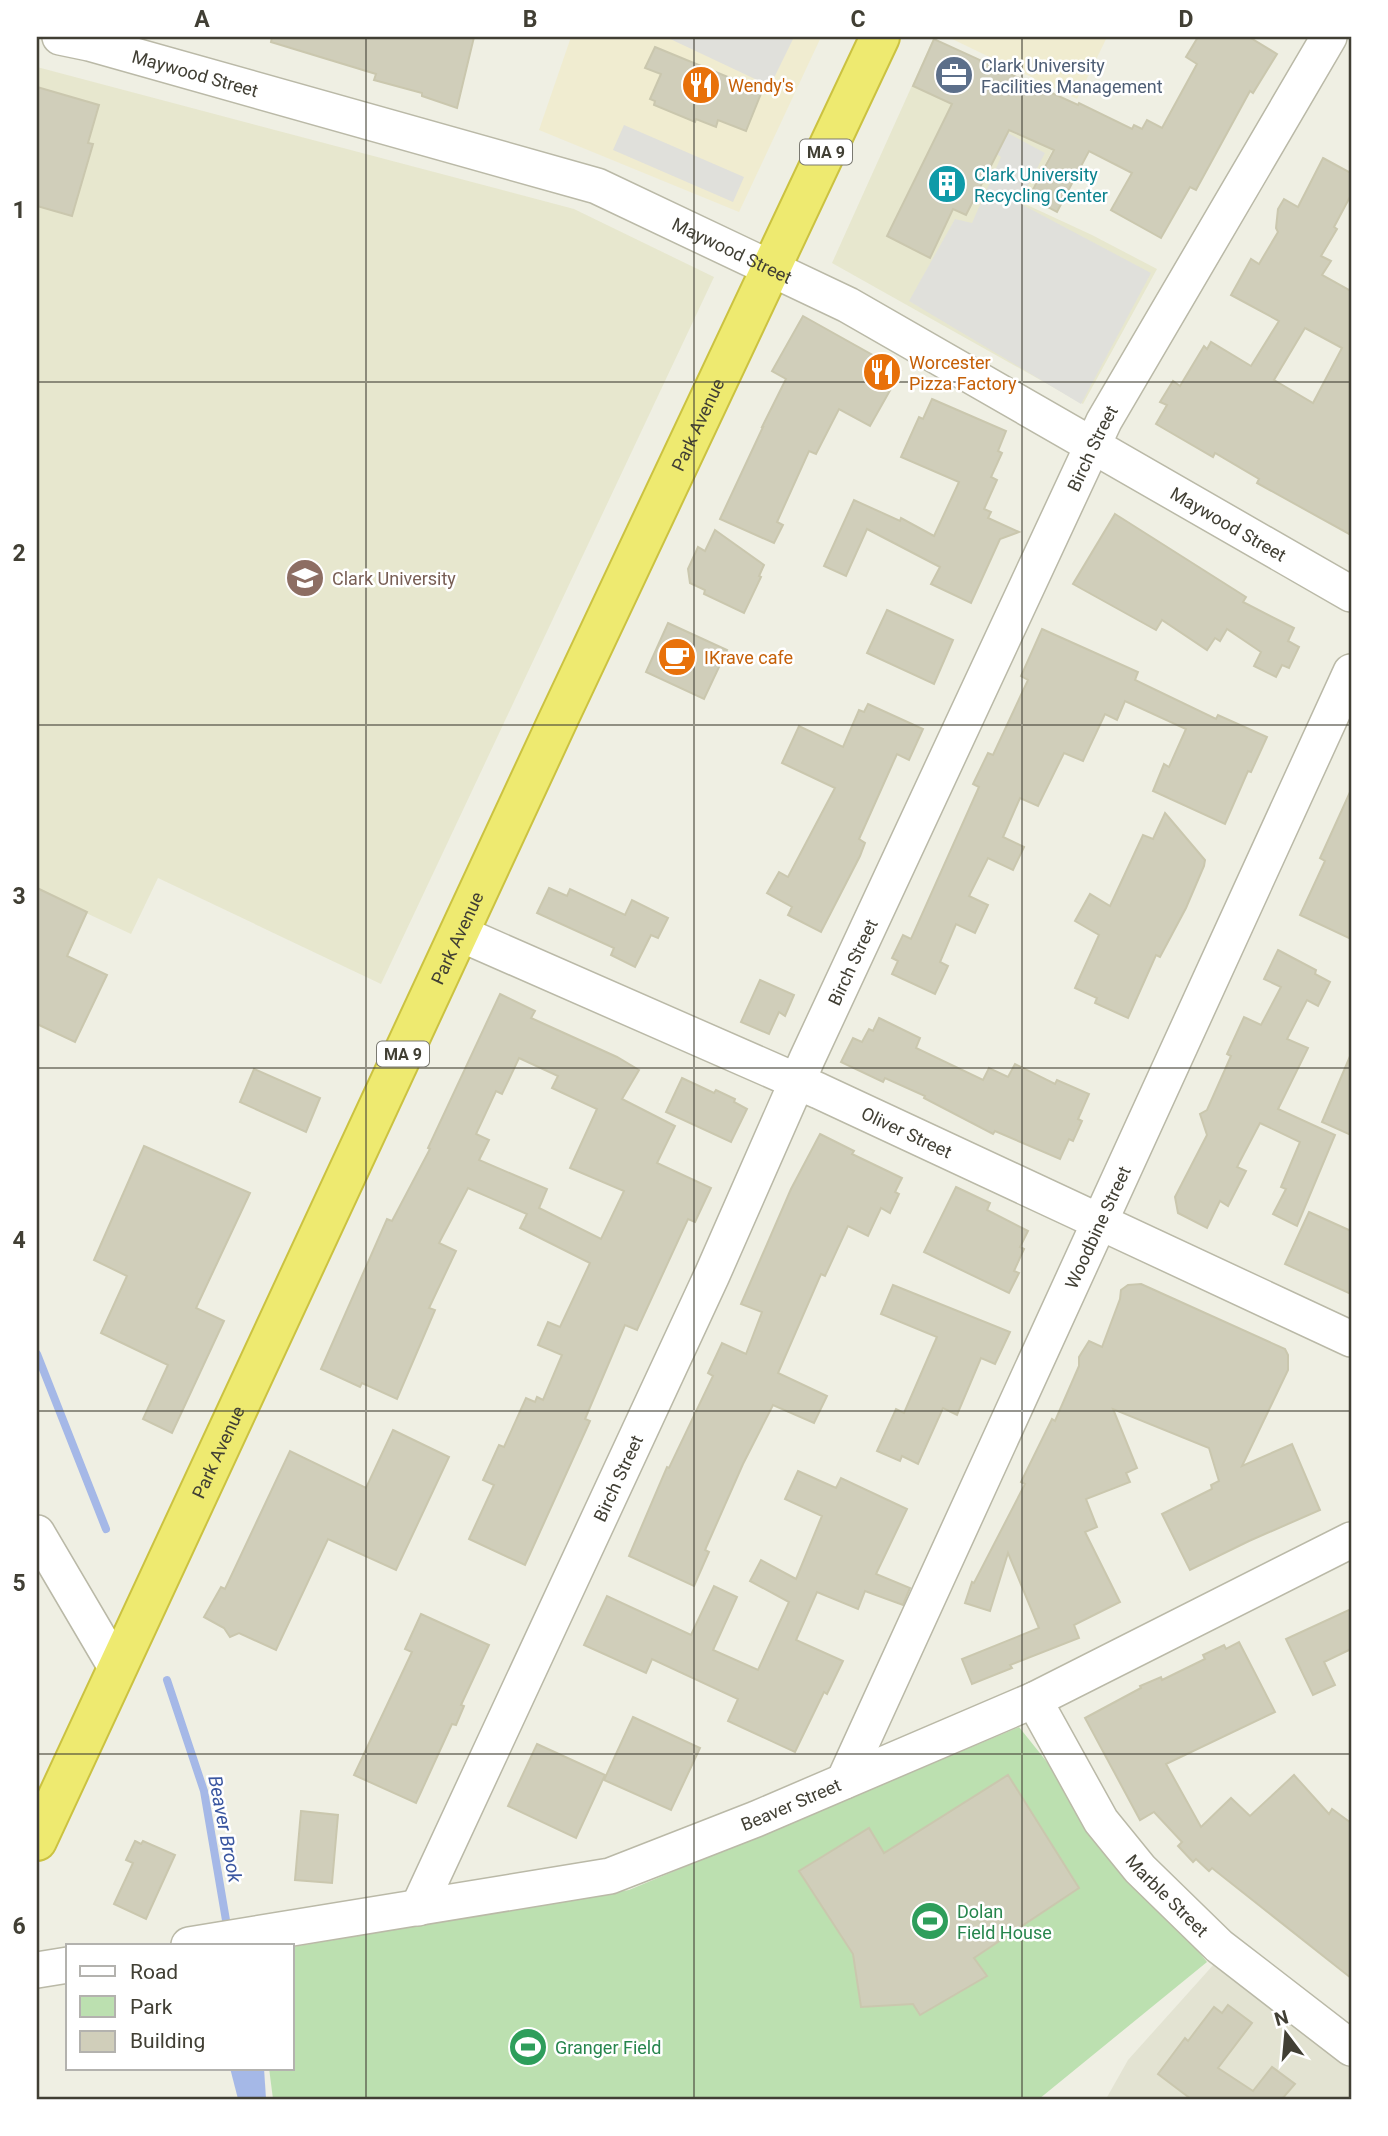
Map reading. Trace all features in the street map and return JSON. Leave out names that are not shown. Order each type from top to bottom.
[{"type":"highway","name":"Park Avenue","points":[[41,1820],[117,1669],[880,37]]},
{"type":"street","name":"Birch Street","points":[[418,1908],[712,1275],[796,1082],[1104,421],[1329,37]]},
{"type":"street","name":"Maywood Street","points":[[80,39],[597,186],[848,305],[1351,594]]},
{"type":"street","name":"Woodbine Street","points":[[844,1781],[1351,673]]},
{"type":"street","name":"Oliver Street","points":[[459,933],[796,1082],[1351,1339]]},
{"type":"street","points":[[37,1533],[117,1669]]},
{"type":"street","name":"Beaver Street","points":[[199,1944],[610,1876],[749,1822],[1034,1700],[1351,1540]]},
{"type":"street","name":"Marble Street","points":[[1034,1700],[1101,1821],[1140,1869],[1219,1946],[1351,2048]]},
{"type":"street","points":[[37,1970],[66,1965]]},
{"type":"shaded area","points":[[571,37],[821,37],[739,212],[539,130]]},
{"type":"shaded area","points":[[666,37],[794,37],[770,86]]},
{"type":"shaded area","points":[[948,37],[1107,37],[1077,99]]},
{"type":"shaded area","points":[[933,39],[1075,105],[1025,204],[1157,269],[1083,404],[832,263]]},
{"type":"shaded area","name":"Clark University","points":[[37,67],[574,209],[714,277],[381,984],[158,878],[131,934],[37,890]]},
{"type":"shaded area","points":[[624,125],[744,177],[733,202],[613,150]]},
{"type":"shaded area","points":[[993,125],[1045,153],[1019,203],[1151,273],[1081,404],[909,301],[955,219],[972,223],[1001,157],[981,144]]},
{"type":"shaded area","points":[[1215,1963],[1351,2069],[1351,2099],[1106,2099],[1128,2060]]},
{"type":"green space","points":[[1019,1727],[1207,1962],[1039,2099],[273,2099],[269,2070],[294,2070],[294,1947],[629,1890]]},
{"type":"water","points":[[231,2070],[264,2070],[266,2099],[238,2099]]},
{"type":"building","points":[[272,37],[474,37],[457,108],[422,96],[422,93],[374,80],[376,74],[271,42]]},
{"type":"building","points":[[1198,37],[1249,37],[1277,54],[1253,93],[1250,91],[1196,190],[1190,187],[1161,238],[1111,210],[1132,173],[1089,151],[1057,212],[1029,197],[1054,150],[1009,130],[966,215],[953,209],[930,258],[887,236],[952,104],[913,86],[934,39],[1132,129],[1134,125],[1142,129],[1147,120],[1162,128],[1197,64],[1186,57]]},
{"type":"building","name":"Wendy's","points":[[655,47],[762,91],[746,131],[718,120],[716,127],[696,119],[695,122],[654,105],[655,101],[650,99],[661,74],[645,68]]},
{"type":"building","points":[[37,87],[99,105],[88,143],[93,144],[72,216],[37,206]]},
{"type":"building","points":[[1323,158],[1351,173],[1351,195],[1334,227],[1337,229],[1321,256],[1331,261],[1322,275],[1351,291],[1351,535],[1257,483],[1259,479],[1215,453],[1213,457],[1156,424],[1167,405],[1160,402],[1173,381],[1180,386],[1204,346],[1207,349],[1211,342],[1251,366],[1279,321],[1231,295],[1251,259],[1259,264],[1278,232],[1278,209],[1284,199],[1298,207]],"holes":[[[1305,328],[1342,348],[1313,403],[1274,380]]]},
{"type":"building","points":[[803,316],[901,371],[870,426],[839,409],[816,454],[809,451],[777,522],[783,525],[774,543],[720,519],[786,379],[772,371]]},
{"type":"building","points":[[932,399],[1006,431],[998,451],[1002,453],[991,477],[997,480],[984,509],[991,512],[988,518],[1019,532],[1000,539],[971,603],[931,584],[940,567],[867,529],[846,576],[824,566],[854,500],[900,521],[901,518],[934,536],[959,482],[901,457],[919,417],[923,419]]},
{"type":"building","points":[[1115,514],[1246,597],[1243,602],[1294,628],[1288,641],[1299,647],[1289,668],[1282,665],[1276,677],[1254,666],[1261,652],[1227,629],[1220,641],[1215,638],[1207,650],[1162,620],[1156,630],[1073,584]]},
{"type":"building","points":[[715,530],[764,565],[744,613],[704,594],[705,590],[690,583],[688,569],[698,547],[705,551]]},
{"type":"building","points":[[887,610],[953,640],[934,684],[867,653]]},
{"type":"building","points":[[668,623],[727,650],[704,699],[646,672]]},
{"type":"building","points":[[1042,629],[1138,672],[1135,680],[1216,719],[1218,715],[1267,737],[1251,772],[1248,771],[1225,824],[1153,791],[1164,764],[1169,767],[1186,729],[1125,701],[1117,720],[1105,714],[1083,761],[1064,753],[1038,806],[1020,798],[1003,837],[1024,847],[1013,870],[988,858],[969,896],[988,905],[975,933],[956,924],[940,962],[948,966],[935,994],[892,974],[898,961],[892,958],[903,935],[911,939],[979,787],[973,784],[988,753],[993,755],[1028,680],[1021,676]]},
{"type":"building","points":[[868,704],[923,729],[909,760],[897,754],[859,839],[865,843],[860,856],[821,932],[788,915],[792,907],[767,893],[779,872],[788,877],[835,788],[782,763],[799,726],[843,747],[859,710],[864,712]]},
{"type":"building","points":[[1351,790],[1351,939],[1300,915],[1325,861],[1320,858]]},
{"type":"building","points":[[1165,813],[1205,860],[1204,866],[1160,957],[1156,955],[1128,1018],[1095,1003],[1097,998],[1075,988],[1099,935],[1075,921],[1090,894],[1110,906],[1143,835],[1153,839]]},
{"type":"building","points":[[37,888],[87,912],[67,956],[107,975],[75,1042],[37,1024]]},
{"type":"building","points":[[549,888],[567,896],[570,889],[625,915],[632,900],[668,918],[658,938],[651,935],[635,967],[611,955],[614,948],[537,913]]},
{"type":"building","points":[[1278,950],[1316,970],[1315,974],[1330,982],[1318,1006],[1307,1000],[1287,1039],[1308,1048],[1278,1109],[1335,1135],[1297,1226],[1273,1214],[1286,1189],[1281,1187],[1300,1142],[1260,1123],[1237,1167],[1246,1171],[1228,1206],[1220,1201],[1207,1228],[1178,1213],[1175,1197],[1207,1135],[1200,1114],[1207,1110],[1231,1056],[1227,1054],[1244,1017],[1261,1025],[1281,987],[1264,979]]},
{"type":"building","points":[[760,980],[794,995],[785,1016],[779,1012],[769,1034],[741,1022]]},
{"type":"building","points":[[500,994],[535,1011],[531,1018],[617,1057],[639,1070],[622,1099],[675,1126],[657,1163],[711,1188],[695,1222],[688,1219],[637,1330],[625,1325],[585,1419],[590,1421],[525,1565],[469,1539],[494,1485],[483,1480],[499,1445],[504,1447],[526,1398],[535,1402],[537,1397],[543,1400],[562,1355],[538,1345],[548,1322],[560,1327],[590,1263],[520,1228],[527,1214],[468,1188],[439,1243],[456,1251],[429,1308],[435,1310],[397,1399],[362,1383],[360,1387],[321,1369],[387,1219],[392,1221],[430,1149],[428,1148]],"holes":[[[519,1058],[558,1076],[552,1088],[597,1109],[570,1168],[624,1191],[601,1239],[539,1208],[547,1189],[479,1160],[489,1140],[476,1134],[496,1091],[502,1094]]]},
{"type":"building","points":[[879,1018],[920,1038],[916,1048],[983,1080],[989,1068],[1008,1077],[1015,1064],[1055,1084],[1057,1080],[1089,1094],[1078,1119],[1082,1121],[1073,1141],[1069,1139],[1060,1159],[995,1131],[993,1134],[924,1098],[925,1096],[885,1078],[883,1082],[841,1062],[853,1038],[862,1042],[869,1029],[873,1031]]},
{"type":"building","points":[[1351,1054],[1351,1135],[1322,1122]]},
{"type":"building","points":[[254,1069],[320,1098],[306,1132],[240,1102]]},
{"type":"building","points":[[682,1078],[714,1093],[716,1090],[735,1099],[734,1102],[747,1109],[731,1142],[666,1112]]},
{"type":"building","points":[[820,1134],[854,1151],[852,1154],[902,1178],[895,1192],[899,1194],[890,1213],[881,1208],[868,1236],[848,1226],[825,1276],[821,1274],[778,1373],[827,1396],[814,1423],[773,1405],[743,1464],[705,1550],[709,1552],[694,1586],[629,1556],[667,1467],[669,1468],[713,1376],[708,1373],[722,1343],[746,1354],[762,1312],[741,1304],[791,1189]]},
{"type":"building","points":[[144,1146],[250,1193],[196,1308],[224,1321],[172,1433],[143,1419],[168,1365],[101,1333],[127,1276],[94,1260]]},
{"type":"building","points":[[956,1187],[990,1203],[987,1210],[1028,1231],[1020,1247],[1024,1249],[1014,1271],[1019,1273],[1009,1293],[924,1252]]},
{"type":"building","points":[[1309,1212],[1351,1231],[1351,1294],[1285,1264]]},
{"type":"building","points":[[1141,1284],[1285,1349],[1288,1355],[1288,1370],[1242,1466],[1292,1444],[1320,1510],[1190,1570],[1162,1514],[1212,1489],[1211,1485],[1219,1481],[1209,1448],[1113,1409],[1137,1468],[1126,1473],[1130,1482],[1086,1499],[1097,1527],[1085,1532],[1120,1602],[1074,1625],[1079,1638],[1010,1665],[1012,1668],[972,1684],[962,1659],[1039,1628],[1008,1553],[990,1611],[965,1603],[972,1582],[974,1583],[1025,1484],[1021,1482],[1052,1419],[1055,1421],[1079,1366],[1079,1357],[1089,1341],[1102,1347],[1121,1290],[1128,1285]]},
{"type":"building","points":[[893,1285],[1010,1332],[995,1364],[981,1358],[957,1415],[943,1408],[918,1464],[902,1456],[900,1461],[877,1451],[896,1409],[904,1413],[937,1337],[881,1314]]},
{"type":"building","points":[[393,1430],[449,1457],[396,1570],[328,1539],[276,1650],[239,1633],[230,1637],[224,1628],[204,1617],[221,1587],[225,1589],[290,1451],[366,1488]]},
{"type":"building","points":[[798,1471],[836,1488],[841,1478],[907,1509],[876,1574],[910,1588],[903,1605],[865,1591],[858,1609],[817,1592],[796,1640],[843,1661],[827,1694],[824,1692],[795,1752],[728,1721],[738,1699],[652,1659],[646,1673],[584,1645],[607,1596],[691,1635],[714,1586],[737,1597],[713,1650],[758,1670],[789,1602],[750,1581],[761,1560],[796,1579],[822,1516],[785,1499]]},
{"type":"building","points":[[1351,1609],[1351,1649],[1324,1662],[1335,1685],[1313,1695],[1286,1639]]},
{"type":"building","points":[[421,1614],[489,1645],[461,1705],[464,1706],[456,1725],[452,1724],[416,1803],[354,1775],[412,1652],[405,1649]]},
{"type":"building","points":[[1239,1642],[1275,1712],[1166,1764],[1201,1827],[1231,1798],[1250,1816],[1294,1775],[1329,1814],[1332,1809],[1351,1823],[1351,1978],[1212,1868],[1209,1871],[1196,1859],[1193,1862],[1178,1846],[1182,1842],[1154,1812],[1140,1820],[1085,1718],[1141,1688],[1140,1686],[1161,1677],[1162,1680],[1205,1659],[1203,1655],[1224,1645],[1226,1649]]},
{"type":"building","points":[[633,1717],[700,1748],[671,1810],[604,1780]]},
{"type":"building","points":[[537,1744],[605,1775],[576,1838],[508,1806]]},
{"type":"building","name":"Dolan Field House","points":[[1008,1775],[1079,1888],[974,1958],[987,1976],[920,2015],[913,2004],[861,2007],[853,1954],[799,1871],[869,1828],[884,1853]]},
{"type":"building","points":[[301,1811],[338,1815],[332,1883],[295,1880]]},
{"type":"building","points":[[135,1841],[141,1844],[143,1841],[175,1855],[146,1919],[114,1904],[133,1863],[126,1860]]},
{"type":"building","points":[[1228,2005],[1252,2023],[1218,2068],[1253,2091],[1272,2067],[1295,2084],[1282,2099],[1191,2099],[1158,2074],[1185,2038],[1188,2041],[1214,2007],[1222,2013]]},
{"type":"waterway","name":"Beaver Brook","points":[[37,1354],[106,1529]]},
{"type":"waterway","name":"Beaver Brook","points":[[167,1680],[204,1791],[228,1932]]},
{"type":"place","name":"Clark University Facilities Management","points":[[954,75]]},
{"type":"place","name":"Wendy's","points":[[701,85]]},
{"type":"place","name":"Clark University Recycling Center","points":[[947,184]]},
{"type":"place","name":"Worcester Pizza Factory","points":[[882,372]]},
{"type":"place","name":"Clark University","points":[[305,578]]},
{"type":"place","name":"IKrave cafe","points":[[677,657]]},
{"type":"place","name":"Dolan Field House","points":[[930,1921]]},
{"type":"place","name":"Granger Field","points":[[528,2047]]}]
